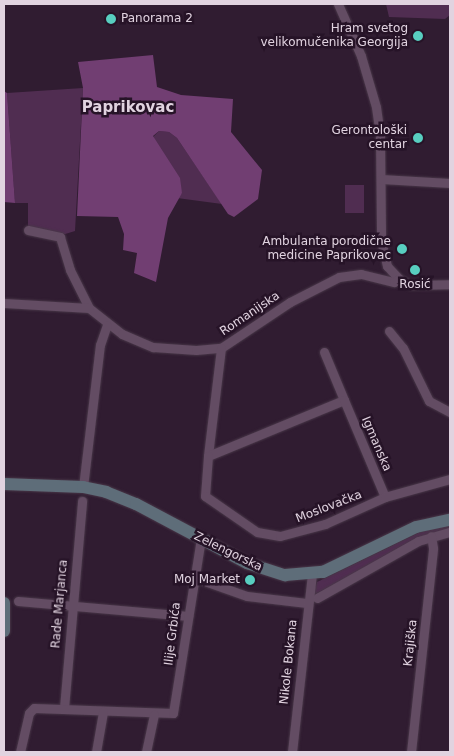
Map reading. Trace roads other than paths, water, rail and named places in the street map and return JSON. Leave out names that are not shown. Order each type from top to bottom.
[{"type":"street","points":[[338,4],[361,56],[374,98],[380,136],[383,251],[387,266],[400,279]]},
{"type":"street","points":[[381,178],[450,183]]},
{"type":"street","name":"Romanijska","points":[[28,230],[60,237],[70,270],[89,308],[107,324],[143,345],[189,350],[221,348],[290,302],[339,277],[361,274],[394,282],[400,279],[421,286],[450,284]]},
{"type":"street","points":[[4,303],[89,308]]},
{"type":"street","points":[[83,487],[100,345],[107,324]]},
{"type":"street","points":[[388,330],[403,348],[429,401],[450,412]]},
{"type":"street","points":[[221,348],[208,456],[344,400]]},
{"type":"street","name":"Igmanska","points":[[324,352],[385,497]]},
{"type":"street","name":"Moslovačka","points":[[208,456],[205,496],[257,532],[280,536],[301,532],[385,497],[450,479]]},
{"type":"street","name":"Zelengorska","points":[[4,484],[83,487],[136,504],[201,539],[269,571],[312,574],[341,565],[416,528],[450,520]]},
{"type":"street","name":"Rade Marjanca","points":[[64,708],[82,502]]},
{"type":"street","points":[[317,598],[431,536],[450,532]]},
{"type":"street","name":"Krajiška","points":[[411,752],[429,585],[431,536]]},
{"type":"street","name":"Ilije Grbića","points":[[20,752],[32,709],[64,708],[154,715],[174,711],[193,577],[201,539]]},
{"type":"street","name":"Nikole Bokana","points":[[292,752],[307,603],[312,574]]},
{"type":"street","points":[[193,577],[246,596],[307,603]]},
{"type":"street","points":[[18,601],[72,604],[188,616]]},
{"type":"street","points":[[4,603],[4,630]]},
{"type":"street","points":[[96,752],[103,712]]},
{"type":"street","points":[[146,752],[154,715]]},
{"type":"place","name":"Panorama 2","points":[[111,19]]},
{"type":"place","name":"Hram svetog velikomučenika Georgija","points":[[418,36]]},
{"type":"place","name":"Gerontološki centar","points":[[418,138]]},
{"type":"place","name":"Ambulanta porodične medicine Paprikovac","points":[[402,249]]},
{"type":"place","name":"Rosić","points":[[415,270]]},
{"type":"place","name":"Moj Market","points":[[250,580]]},
{"type":"district","name":"Paprikovac","points":[[128,108]]}]
